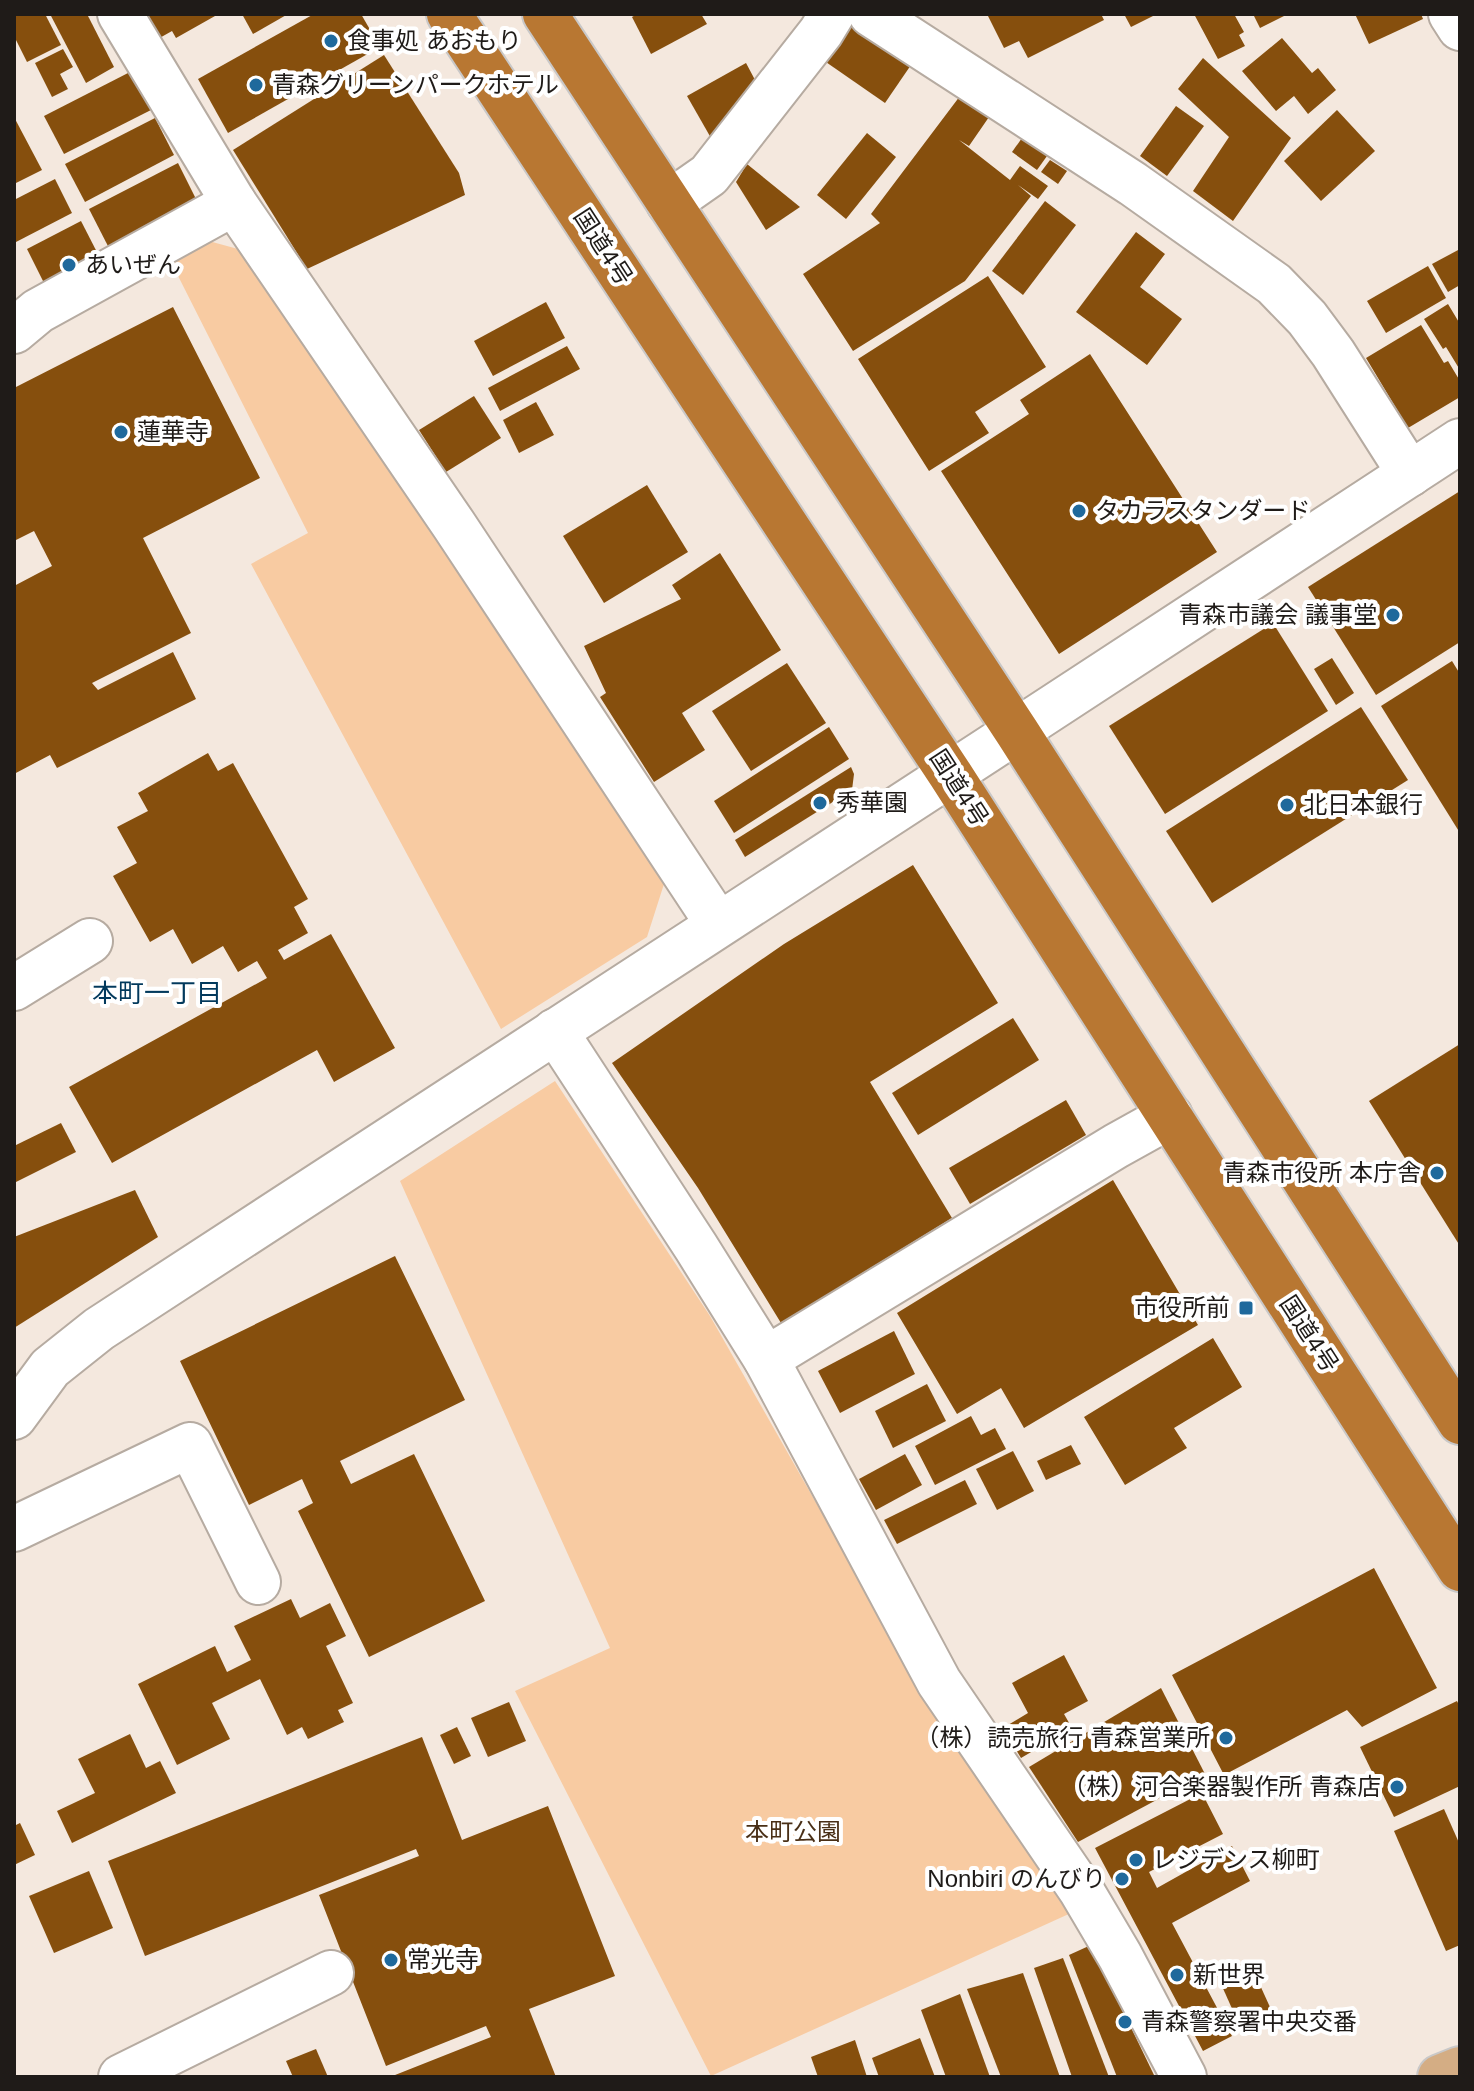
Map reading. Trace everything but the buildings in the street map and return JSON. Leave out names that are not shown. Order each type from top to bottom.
[{"type":"highway","name":"国道4号","points":[[449,14],[950,774],[1460,1569]]},
{"type":"highway","points":[[545,14],[1017,732],[1460,1422]]},
{"type":"main road","points":[[1440,2077],[1460,2069]]},
{"type":"street","points":[[120,14],[234,203],[454,525],[718,924]]},
{"type":"street","points":[[669,203],[709,175],[832,14]]},
{"type":"street","points":[[871,14],[1133,184],[1274,284],[1307,318],[1333,353],[1410,474]]},
{"type":"street","points":[[1451,14],[1460,28]]},
{"type":"street","points":[[14,331],[38,311],[234,203]]},
{"type":"street","points":[[14,1417],[50,1368],[99,1329],[1460,441]]},
{"type":"street","points":[[14,988],[90,941]]},
{"type":"street","points":[[555,1031],[766,1359],[939,1682],[1081,1890],[1184,2077]]},
{"type":"street","points":[[766,1359],[1170,1116]]},
{"type":"street","points":[[14,1529],[190,1445],[258,1582]]},
{"type":"street","points":[[121,2077],[331,1973]]},
{"type":"green space","points":[[205,240],[249,252],[664,884],[647,937],[501,1029],[251,564],[308,533],[170,260]]},
{"type":"green space","name":"本町公園","points":[[555,1081],[710,1316],[848,1559],[920,1695],[1000,1802],[1071,1913],[711,2076],[515,1691],[610,1648],[400,1181]]},
{"type":"place","name":"食事処 あおもり","points":[[331,41]]},
{"type":"place","name":"青森グリーンパークホテル","points":[[256,85]]},
{"type":"place","name":"あいぜん","points":[[69,265]]},
{"type":"place","name":"蓮華寺","points":[[121,432]]},
{"type":"place","name":"タカラスタンダード","points":[[1079,511]]},
{"type":"place","name":"青森市議会 議事堂","points":[[1393,615]]},
{"type":"place","name":"秀華園","points":[[820,803]]},
{"type":"place","name":"北日本銀行","points":[[1287,805]]},
{"type":"place","name":"青森市役所 本庁舎","points":[[1437,1173]]},
{"type":"place","name":"市役所前","points":[[1246,1308]]},
{"type":"place","name":"（株）読売旅行 青森営業所","points":[[1226,1738]]},
{"type":"place","name":"（株）河合楽器製作所 青森店","points":[[1397,1787]]},
{"type":"place","name":"レジデンス柳町","points":[[1136,1860]]},
{"type":"place","name":"Nonbiri のんびり","points":[[1122,1879]]},
{"type":"place","name":"常光寺","points":[[391,1960]]},
{"type":"place","name":"新世界","points":[[1177,1975]]},
{"type":"place","name":"青森警察署中央交番","points":[[1125,2022]]},
{"type":"district","name":"本町一丁目","points":[[157,993]]}]
